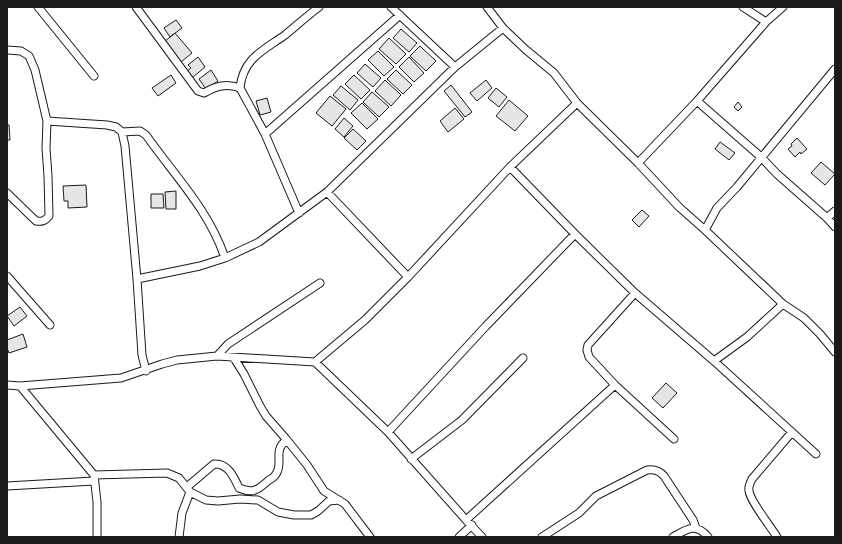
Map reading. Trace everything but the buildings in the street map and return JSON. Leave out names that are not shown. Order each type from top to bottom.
[{"type":"street","points":[[38,7],[94,76]]},
{"type":"street","points":[[136,7],[198,91],[204,93],[216,86],[227,85],[240,88]]},
{"type":"street","points":[[299,213],[265,134],[240,88],[241,80],[250,61],[259,51],[286,34],[319,7]]},
{"type":"street","points":[[391,7],[455,67]]},
{"type":"street","points":[[742,7],[766,22]]},
{"type":"street","points":[[638,163],[697,101],[766,22],[783,7]]},
{"type":"street","points":[[488,8],[503,28],[554,74],[577,103],[638,163],[679,207],[783,304],[804,318],[835,352]]},
{"type":"street","points":[[265,134],[400,15]]},
{"type":"street","points":[[137,278],[200,266],[225,258],[260,242],[327,192],[455,67],[503,28]]},
{"type":"street","points":[[7,50],[21,51],[29,56],[35,70],[47,120],[46,148],[49,216],[42,222],[36,221],[7,193]]},
{"type":"street","points":[[705,230],[717,208],[737,188],[835,69]]},
{"type":"street","points":[[697,101],[761,157],[777,174],[835,227]]},
{"type":"street","points":[[315,362],[366,320],[510,168],[577,103]]},
{"type":"street","points":[[47,120],[107,125],[116,127],[122,132],[125,146],[137,278],[142,355],[146,371]]},
{"type":"street","points":[[122,132],[140,131],[146,135],[191,194],[218,239],[225,258]]},
{"type":"street","points":[[510,168],[635,293],[714,361],[816,454]]},
{"type":"street","points":[[327,192],[408,277]]},
{"type":"street","points":[[826,218],[835,211]]},
{"type":"street","points":[[388,432],[486,326],[575,234]]},
{"type":"street","points":[[7,276],[50,325]]},
{"type":"street","points":[[217,356],[228,344],[320,283]]},
{"type":"street","points":[[635,293],[588,344],[587,350],[590,357],[615,385],[674,439]]},
{"type":"street","points":[[714,361],[747,337],[783,304]]},
{"type":"street","points":[[7,385],[20,386],[121,378],[177,360],[217,356],[315,362],[388,432],[482,537]]},
{"type":"street","points":[[234,358],[266,416],[308,465],[324,490],[344,504],[370,537]]},
{"type":"street","points":[[411,459],[462,420],[523,358]]},
{"type":"street","points":[[459,537],[469,523],[615,385]]},
{"type":"street","points":[[20,386],[94,478],[97,537]]},
{"type":"street","points":[[777,537],[753,501],[749,492],[750,484],[752,479],[792,432]]},
{"type":"street","points":[[179,537],[182,514],[188,489],[214,464],[220,463],[225,466],[239,488],[247,491],[259,489],[277,474],[278,455],[282,444],[287,440]]},
{"type":"street","points":[[542,537],[580,513],[596,496],[652,469],[660,471],[664,476],[693,520],[696,528]]},
{"type":"street","points":[[7,486],[167,473],[179,478],[188,489],[206,500],[218,502],[240,499],[258,500],[278,512],[294,515],[311,515],[329,502],[339,500]]},
{"type":"street","points":[[673,537],[685,530],[696,528],[704,532],[708,537]]}]
